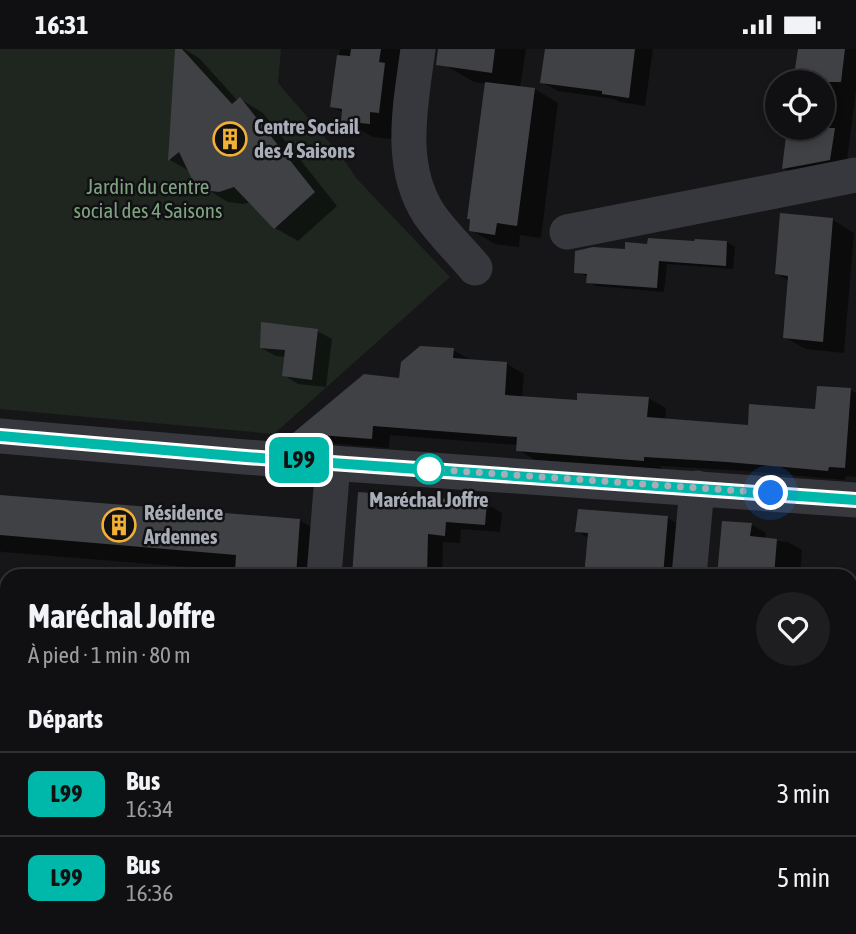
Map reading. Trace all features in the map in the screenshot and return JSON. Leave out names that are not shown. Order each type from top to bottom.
[{"type":"street","points":[[418,49],[408,126],[412,177],[429,213],[475,268]]},
{"type":"street","points":[[567,232],[856,175]]},
{"type":"street","points":[[0,436],[856,500]]},
{"type":"street","points":[[325,569],[333,463]]},
{"type":"street","points":[[690,569],[697,488]]},
{"type":"green space","name":"Jardin du centre social des 4 Saisons","points":[[0,49],[281,49],[278,83],[342,157],[357,179],[450,277],[274,434],[0,409]]},
{"type":"building","name":"Centre Sociail des 4 Saisons","points":[[175,49],[182,49],[232,104],[240,97],[315,192],[274,229],[234,187],[219,192],[203,190],[192,179],[179,152],[168,161]]},
{"type":"building","points":[[351,49],[381,49],[379,62],[385,63],[379,113],[370,112],[370,124],[341,121],[342,109],[330,107],[337,55],[350,56]]},
{"type":"building","points":[[438,49],[495,49],[492,73],[436,65]]},
{"type":"building","points":[[545,49],[635,49],[629,98],[602,94],[602,91],[540,83]]},
{"type":"building","points":[[798,49],[845,49],[841,82],[835,82],[835,70],[795,70]]},
{"type":"building","points":[[485,82],[535,88],[517,226],[497,223],[495,235],[469,231],[470,219],[467,219]]},
{"type":"building","points":[[786,140],[833,140],[830,160],[782,169]]},
{"type":"building","points":[[780,213],[833,218],[823,342],[783,338],[788,276],[775,274]]},
{"type":"building","points":[[648,238],[727,241],[726,266],[659,261],[657,288],[586,283],[587,274],[574,273],[575,251],[593,247],[625,249],[625,242],[647,244]]},
{"type":"building","points":[[261,322],[318,329],[312,380],[282,376],[285,350],[260,348]]},
{"type":"building","points":[[420,346],[454,348],[453,358],[507,362],[505,395],[577,400],[577,393],[649,397],[647,417],[748,425],[749,404],[815,409],[817,386],[851,388],[845,468],[829,467],[828,471],[727,462],[644,457],[644,461],[516,451],[517,437],[373,426],[372,439],[293,433],[364,374],[399,378],[401,362]]},
{"type":"building","points":[[358,492],[487,502],[485,525],[446,522],[445,536],[428,534],[427,569],[352,569]]},
{"type":"building","name":"Résidence Ardennes","points":[[0,495],[300,519],[296,569],[235,569],[236,555],[0,535]]},
{"type":"building","points":[[578,509],[668,516],[664,569],[585,569],[588,533],[575,532]]},
{"type":"building","points":[[722,521],[752,523],[750,536],[777,539],[775,569],[718,569]]},
{"type":"bus line","name":"L99","points":[[0,436],[246,457],[856,500]]},
{"type":"place","name":"Centre Sociail des 4 Saisons","points":[[230,139]]},
{"type":"place","name":"Maréchal Joffre","points":[[429,469]]},
{"type":"place","name":"Résidence Ardennes","points":[[119,525]]},
{"type":"route","points":[[429,469],[771,493]]}]
